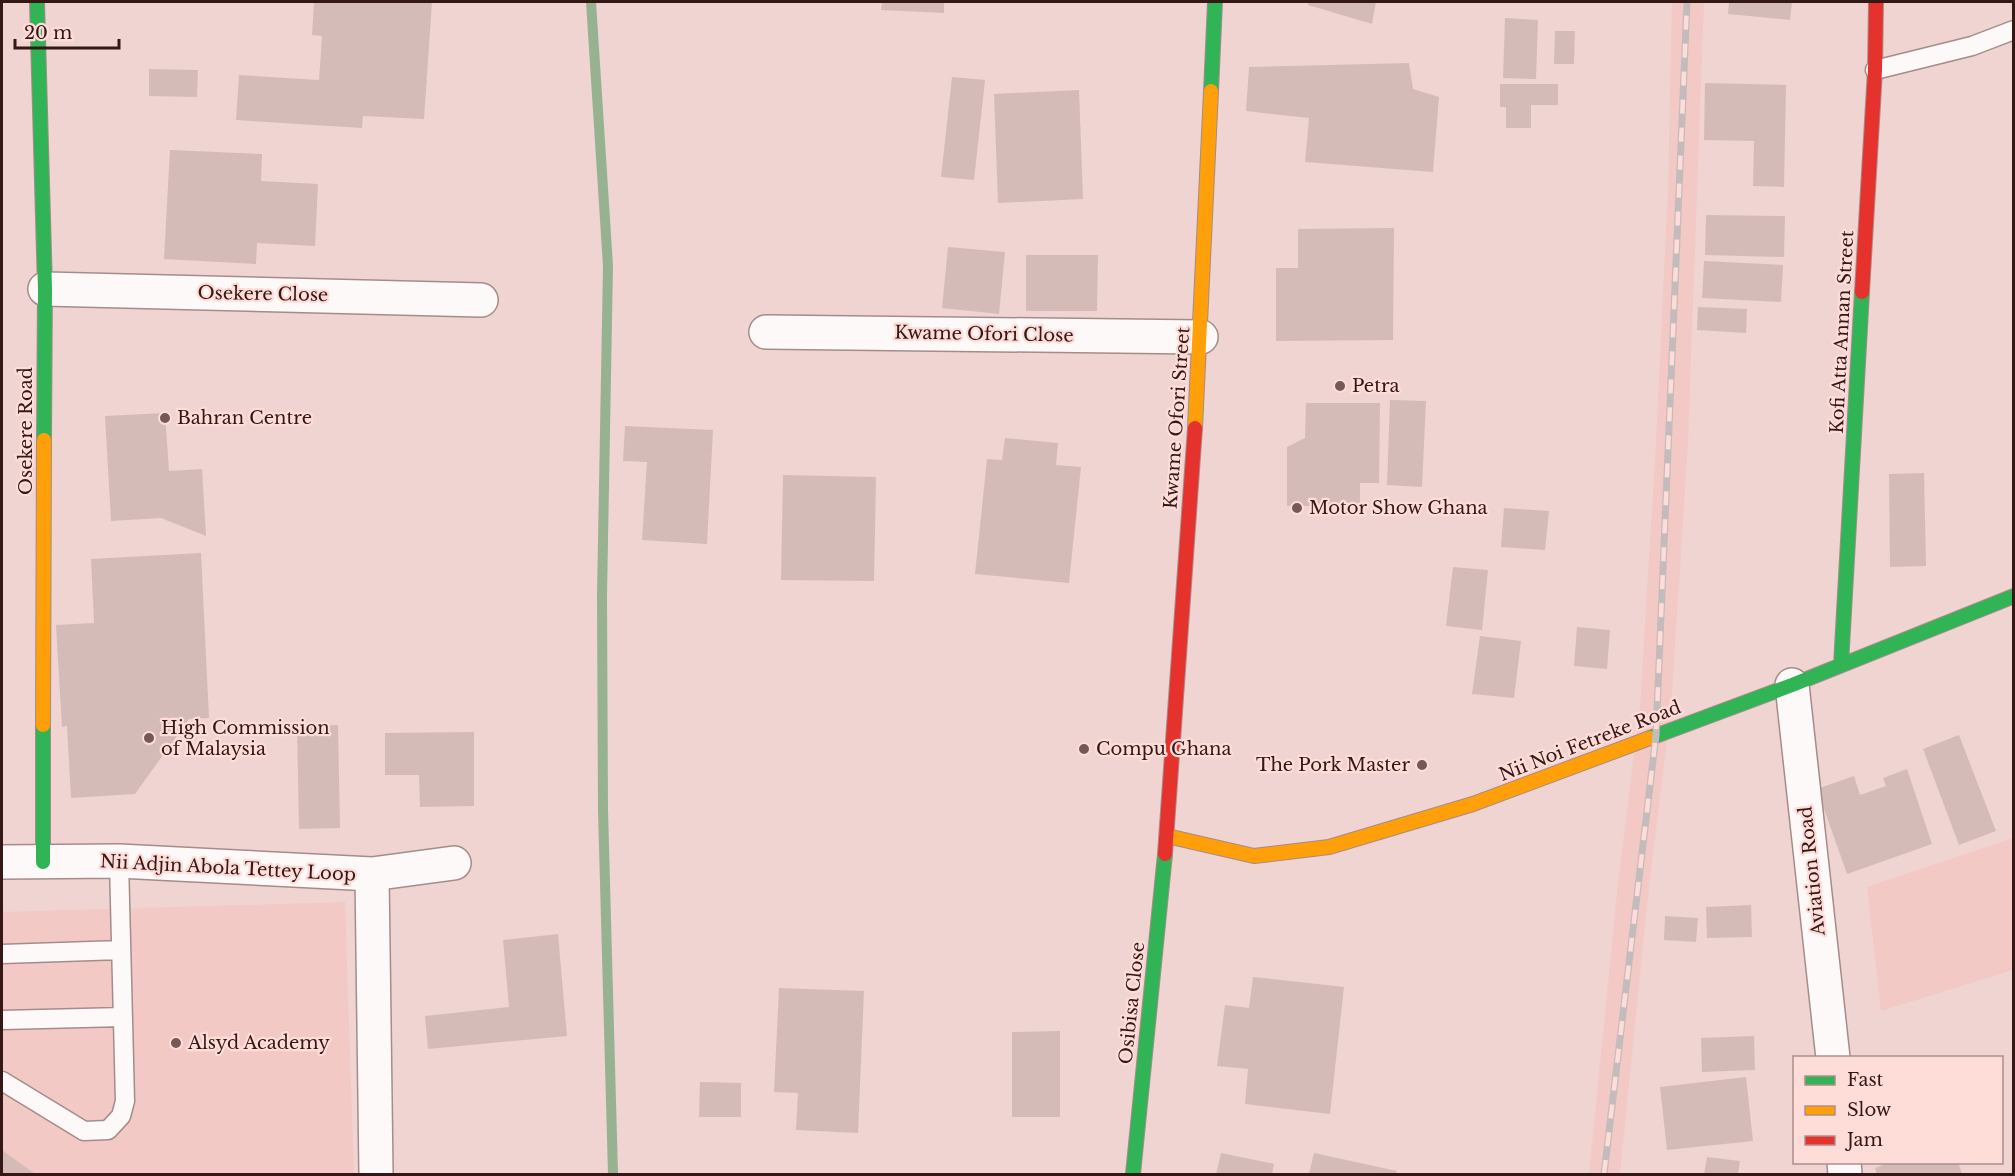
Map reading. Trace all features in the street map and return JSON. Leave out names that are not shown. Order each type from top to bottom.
[{"type":"street","name":"Osekere Road","points":[[37,2],[45,289],[43,862]]},
{"type":"street","name":"Kwame Ofori Street","points":[[1167,836],[1201,336],[1215,2]]},
{"type":"street","name":"Kofi Atta Annan Street","points":[[1841,665],[1875,70],[1876,2]]},
{"type":"street","name":"Osekere Close","points":[[45,289],[481,300]]},
{"type":"street","name":"Kwame Ofori Close","points":[[766,332],[1201,336]]},
{"type":"street","name":"Nii Noi Fetreke Road","points":[[1167,836],[1254,856],[1329,847],[1473,804],[1792,685],[2013,596]]},
{"type":"street","name":"Aviation Road","points":[[1792,685],[1833,1056]]},
{"type":"street","name":"Osibisa Close","points":[[1133,1174],[1167,836]]},
{"type":"street","name":"Nii Adjin Abola Tettey Loop","points":[[2,862],[119,861],[372,874],[454,863]]},
{"type":"street","points":[[372,874],[376,1174]]},
{"type":"lane","points":[[1875,70],[1972,46],[2013,30]]},
{"type":"lane","points":[[2,1081],[84,1131],[108,1130],[121,1116],[125,1101],[119,861]]},
{"type":"lane","points":[[2,954],[121,950]]},
{"type":"lane","points":[[2,1020],[123,1017]]},
{"type":"shaded area","points":[[1672,2],[1704,2],[1688,442],[1671,709],[1649,886],[1620,1174],[1589,1174],[1618,883],[1640,706],[1668,187]]},
{"type":"shaded area","points":[[2013,838],[2013,970],[1881,1011],[1867,887]]},
{"type":"shaded area","name":"Alsyd Academy","points":[[345,902],[354,1174],[2,1174],[2,912]]},
{"type":"building","points":[[314,2],[432,2],[424,119],[363,116],[362,128],[236,120],[239,75],[319,80],[322,36],[312,35]]},
{"type":"building","points":[[882,2],[944,2],[944,13],[881,10]]},
{"type":"building","points":[[1308,2],[1376,2],[1372,24],[1308,5]]},
{"type":"building","points":[[1729,2],[1792,2],[1790,20],[1728,14]]},
{"type":"building","points":[[1505,18],[1538,20],[1536,79],[1503,78]]},
{"type":"building","points":[[1555,31],[1575,31],[1574,64],[1554,64]]},
{"type":"building","points":[[1409,63],[1413,89],[1439,97],[1433,172],[1305,162],[1309,118],[1246,111],[1249,67]]},
{"type":"building","points":[[149,69],[198,70],[197,97],[149,96]]},
{"type":"building","points":[[952,77],[985,80],[974,180],[941,177]]},
{"type":"building","points":[[1705,83],[1786,85],[1784,187],[1753,186],[1754,141],[1704,140]]},
{"type":"building","points":[[1500,84],[1558,84],[1558,105],[1531,105],[1531,128],[1506,128],[1506,107],[1500,107]]},
{"type":"building","points":[[1079,90],[1083,199],[998,203],[994,94]]},
{"type":"building","points":[[170,150],[262,154],[261,181],[318,184],[315,246],[257,243],[256,264],[164,259]]},
{"type":"building","points":[[1706,215],[1785,216],[1784,257],[1705,255]]},
{"type":"building","points":[[1394,228],[1393,340],[1276,341],[1276,268],[1298,268],[1298,229]]},
{"type":"building","points":[[948,247],[1005,252],[999,314],[942,308]]},
{"type":"building","points":[[1026,255],[1098,255],[1097,311],[1026,311]]},
{"type":"building","points":[[1704,261],[1783,265],[1781,302],[1702,298]]},
{"type":"building","points":[[1698,307],[1747,309],[1746,333],[1697,330]]},
{"type":"building","points":[[1390,400],[1426,401],[1422,487],[1387,485]]},
{"type":"building","points":[[1306,403],[1380,403],[1379,483],[1360,483],[1360,506],[1287,506],[1287,447],[1305,438]]},
{"type":"building","points":[[165,413],[169,471],[202,469],[206,536],[161,518],[111,521],[105,416]]},
{"type":"building","points":[[625,426],[713,430],[707,544],[642,540],[647,462],[623,461]]},
{"type":"building","points":[[1005,438],[1058,443],[1056,465],[1081,467],[1069,583],[975,574],[987,459],[1002,460]]},
{"type":"building","points":[[1924,473],[1926,566],[1890,567],[1889,474]]},
{"type":"building","points":[[783,475],[876,477],[874,581],[781,580]]},
{"type":"building","points":[[1504,508],[1549,511],[1545,550],[1501,547]]},
{"type":"building","points":[[201,553],[209,718],[189,719],[135,794],[71,798],[67,726],[62,727],[56,625],[94,623],[91,559]]},
{"type":"building","points":[[1453,567],[1488,570],[1482,630],[1446,626]]},
{"type":"building","points":[[1577,627],[1610,630],[1607,669],[1574,666]]},
{"type":"building","points":[[1480,636],[1521,641],[1514,698],[1472,694]]},
{"type":"building","points":[[338,725],[340,828],[299,829],[297,726]]},
{"type":"building","points":[[474,732],[474,806],[420,807],[419,775],[385,775],[385,733]]},
{"type":"building","points":[[1959,735],[1996,831],[1959,845],[1923,749]]},
{"type":"building","points":[[1907,769],[1932,844],[1847,874],[1817,789],[1854,776],[1860,795],[1886,786],[1883,778]]},
{"type":"building","points":[[1751,905],[1752,937],[1707,938],[1706,907]]},
{"type":"building","points":[[1665,916],[1698,918],[1696,942],[1664,940]]},
{"type":"building","points":[[558,934],[567,1036],[428,1049],[425,1016],[509,1007],[503,940]]},
{"type":"building","points":[[1253,977],[1344,987],[1330,1114],[1245,1104],[1248,1069],[1217,1066],[1225,1005],[1249,1008]]},
{"type":"building","points":[[779,988],[864,991],[858,1133],[796,1130],[798,1093],[774,1092]]},
{"type":"building","points":[[1060,1031],[1060,1117],[1012,1117],[1012,1032]]},
{"type":"building","points":[[1754,1036],[1755,1070],[1702,1072],[1701,1038]]},
{"type":"building","points":[[1746,1077],[1753,1141],[1667,1150],[1660,1087]]},
{"type":"building","points":[[700,1082],[741,1083],[741,1117],[699,1117]]},
{"type":"building","points":[[2,1150],[35,1174],[2,1174]]},
{"type":"building","points":[[1221,1153],[1274,1164],[1272,1174],[1216,1174]]},
{"type":"building","points":[[1314,1153],[1397,1171],[1396,1174],[1309,1174]]},
{"type":"building","points":[[1707,1157],[1740,1161],[1738,1174],[1704,1174]]},
{"type":"building","points":[[1886,1164],[1959,1164],[1962,1174],[1877,1174],[1875,1168]]},
{"type":"waterway","points":[[591,2],[608,266],[602,596],[603,810],[613,1174]]},
{"type":"railway","points":[[1604,1174],[1656,735],[1687,2]]},
{"type":"traffic: fast","points":[[37,2],[45,289],[44,440]]},
{"type":"traffic: fast","points":[[1211,91],[1215,2]]},
{"type":"traffic: fast","points":[[1841,665],[1862,292]]},
{"type":"traffic: fast","points":[[1650,738],[1792,685],[2014,596]]},
{"type":"traffic: fast","points":[[43,725],[43,862]]},
{"type":"traffic: fast","points":[[1133,1174],[1165,854]]},
{"type":"traffic: slow","points":[[1195,428],[1211,91]]},
{"type":"traffic: slow","points":[[43,725],[44,440]]},
{"type":"traffic: slow","points":[[1167,836],[1254,856],[1329,847],[1473,804],[1650,738]]},
{"type":"traffic: jam","points":[[1862,292],[1875,70],[1876,2]]},
{"type":"traffic: jam","points":[[1165,854],[1195,428]]},
{"type":"place","name":"Petra","points":[[1340,386]]},
{"type":"place","name":"Bahran Centre","points":[[165,418]]},
{"type":"place","name":"Motor Show Ghana","points":[[1297,508]]},
{"type":"place","name":"High Commission of Malaysia","points":[[149,738]]},
{"type":"place","name":"Compu Ghana","points":[[1084,749]]},
{"type":"place","name":"The Pork Master","points":[[1422,765]]},
{"type":"place","name":"Alsyd Academy","points":[[176,1043]]}]
